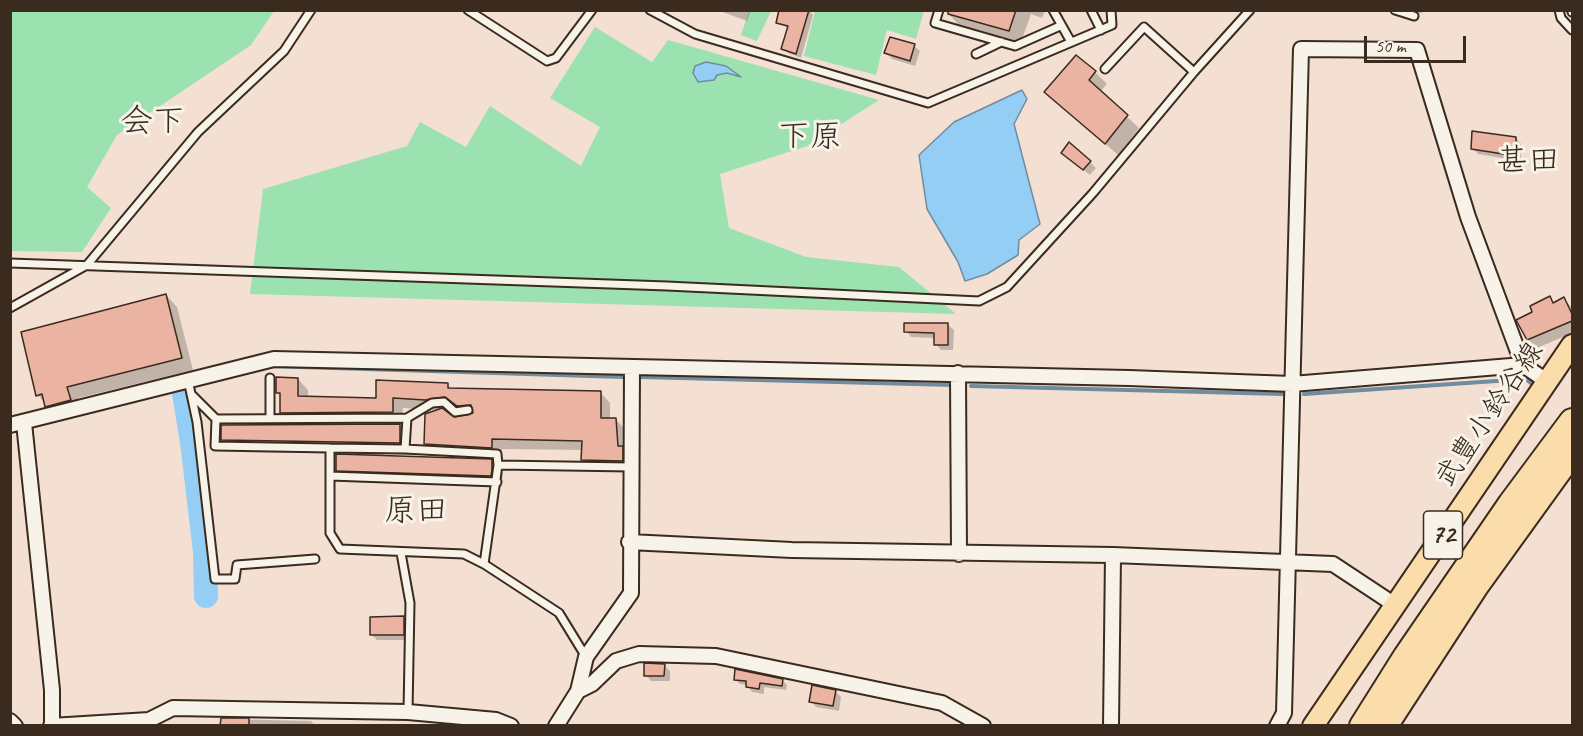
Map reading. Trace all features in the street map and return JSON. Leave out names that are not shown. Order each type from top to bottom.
[{"type":"highway","points":[[1362,726],[1406,656],[1511,503],[1572,421]]},
{"type":"highway","points":[[1384,726],[1476,586],[1572,453]]},
{"type":"main road","name":"武豊小鈴谷線","points":[[1313,726],[1572,345]]},
{"type":"street","points":[[1277,726],[1284,713],[1302,49],[1417,50],[1468,217],[1523,365],[1548,382]]},
{"type":"street","points":[[511,726],[496,720],[408,712],[173,708],[149,720],[52,725],[52,690],[17,424],[274,359],[1292,384],[1523,365]]},
{"type":"street","points":[[556,726],[578,691],[586,657],[631,593],[629,542],[632,367]]},
{"type":"street","points":[[958,374],[959,554]]},
{"type":"street","points":[[629,542],[959,554],[1113,555],[1333,564],[1395,605]]},
{"type":"street","points":[[1111,726],[1113,555]]},
{"type":"street","points":[[578,691],[592,684],[616,661],[639,654],[716,656],[942,703],[977,725]]},
{"type":"street","points":[[319,726],[320,711]]},
{"type":"street","points":[[11,721],[15,726]]},
{"type":"lane","points":[[10,308],[87,265],[198,132],[284,51],[311,10]]},
{"type":"lane","points":[[468,10],[547,61],[556,58],[592,10]]},
{"type":"lane","points":[[650,10],[695,34],[928,102],[1112,25],[1111,10]]},
{"type":"lane","points":[[939,10],[935,22],[1015,46],[1060,26]]},
{"type":"lane","points":[[1053,10],[1071,42]]},
{"type":"lane","points":[[1092,10],[1101,30]]},
{"type":"lane","points":[[10,263],[668,286],[980,301],[1007,287],[1093,193],[1194,72],[1250,10]]},
{"type":"lane","points":[[1395,10],[1414,16]]},
{"type":"lane","points":[[1559,10],[1561,18],[1572,30]]},
{"type":"lane","points":[[1105,69],[1144,27],[1194,72]]},
{"type":"lane","points":[[976,54],[1001,42]]},
{"type":"lane","points":[[270,378],[270,418]]},
{"type":"lane","points":[[188,380],[197,422],[215,579],[235,579],[237,565],[315,559]]},
{"type":"lane","points":[[192,395],[216,419],[407,418],[432,403],[444,402],[455,412],[468,410]]},
{"type":"lane","points":[[405,449],[407,418]]},
{"type":"lane","points":[[216,419],[215,446],[405,449],[497,454],[497,482],[484,564]]},
{"type":"lane","points":[[330,448],[330,533],[340,549],[464,554],[484,564],[559,613],[586,657]]},
{"type":"lane","points":[[498,465],[630,466]]},
{"type":"lane","points":[[330,476],[497,482]]},
{"type":"lane","points":[[401,553],[410,603],[408,712]]},
{"type":"green space","points":[[11,10],[274,11],[251,45],[117,135],[87,187],[111,208],[82,252],[11,251]]},
{"type":"green space","points":[[815,10],[924,11],[916,39],[887,30],[876,75],[804,56]]},
{"type":"green space","points":[[749,11],[771,11],[757,41],[741,35]]},
{"type":"green space","points":[[595,27],[652,62],[668,40],[879,100],[807,146],[720,174],[729,228],[806,257],[899,267],[956,314],[250,294],[263,189],[407,146],[420,122],[466,147],[490,106],[581,166],[600,127],[550,98]]},
{"type":"water","points":[[706,62],[726,66],[741,77],[727,73],[717,75],[714,80],[698,82],[693,73],[695,66]]},
{"type":"water","points":[[1022,90],[1027,99],[1014,124],[1040,224],[1019,240],[1018,255],[987,274],[965,281],[958,262],[927,209],[919,155],[954,122]]},
{"type":"building","points":[[779,10],[809,10],[796,54],[781,49],[788,26],[776,23]]},
{"type":"building","points":[[948,10],[1016,10],[1009,31],[948,14]]},
{"type":"building","points":[[890,37],[915,44],[910,61],[884,53]]},
{"type":"building","points":[[1076,55],[1096,71],[1089,80],[1128,115],[1105,144],[1044,92]]},
{"type":"building","points":[[1472,131],[1516,137],[1516,156],[1471,149]]},
{"type":"building","points":[[1069,142],[1091,161],[1083,170],[1061,153]]},
{"type":"building","points":[[166,294],[182,358],[67,387],[71,400],[45,407],[42,394],[36,396],[21,332]]},
{"type":"building","points":[[1550,296],[1553,303],[1564,297],[1572,314],[1572,321],[1527,340],[1516,320],[1532,312],[1530,306]]},
{"type":"building","points":[[904,323],[948,323],[948,345],[934,345],[934,333],[904,332]]},
{"type":"building","points":[[276,377],[298,378],[298,396],[376,398],[376,380],[448,383],[448,388],[601,391],[601,418],[616,418],[618,446],[623,446],[623,461],[581,460],[582,441],[492,439],[492,448],[424,444],[425,414],[442,408],[454,417],[473,413],[471,405],[457,406],[445,397],[425,400],[393,398],[393,412],[280,413],[280,393],[276,393]]},
{"type":"building","points":[[400,424],[400,443],[221,440],[221,425]]},
{"type":"building","points":[[336,454],[492,459],[492,470],[491,476],[336,471]]},
{"type":"building","points":[[404,616],[404,635],[370,635],[370,617]]},
{"type":"building","points":[[644,663],[665,664],[664,676],[644,676]]},
{"type":"building","points":[[735,669],[783,679],[782,686],[760,683],[759,689],[746,687],[746,681],[734,680]]},
{"type":"building","points":[[812,685],[836,690],[833,706],[809,702]]},
{"type":"building","points":[[221,718],[249,718],[249,726],[220,726]]},
{"type":"waterway","points":[[269,366],[623,377]]},
{"type":"waterway","points":[[640,377],[953,385]]},
{"type":"waterway","points":[[1304,394],[1526,379],[1532,384]]},
{"type":"waterway","points":[[971,386],[1282,394]]},
{"type":"waterway","points":[[183,387],[205,552],[206,596]]},
{"type":"district","name":"会下","points":[[153,123]]},
{"type":"district","name":"下原","points":[[810,138]]},
{"type":"district","name":"甚田","points":[[1528,162]]},
{"type":"district","name":"原田","points":[[416,512]]}]
